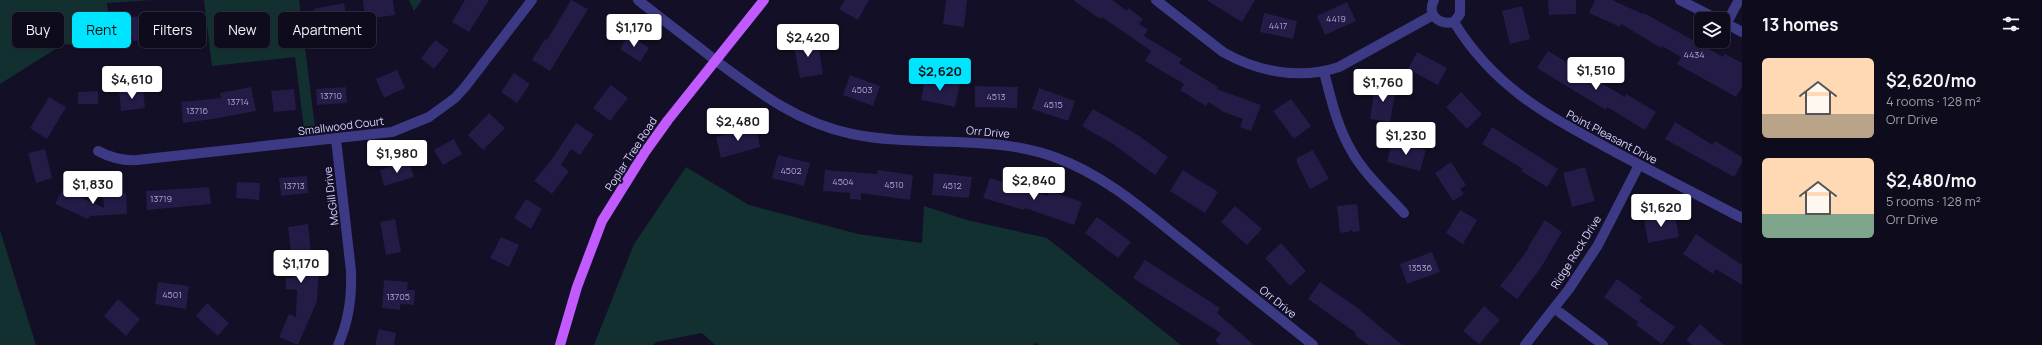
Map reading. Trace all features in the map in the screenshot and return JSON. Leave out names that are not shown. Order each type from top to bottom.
[{"type":"main road","name":"Poplar Tree Road","points":[[560,345],[577,287],[602,221],[645,152],[715,59],[764,0]]},
{"type":"street","name":"Smallwood Court","points":[[98,151],[110,157],[123,160],[137,160],[392,132],[414,124],[442,108],[465,87],[532,0]]},
{"type":"street","name":"Orr Drive","points":[[638,0],[770,101],[804,119],[828,128],[877,138],[992,143],[1019,147],[1059,158],[1088,172],[1115,188],[1313,345]]},
{"type":"street","points":[[1156,0],[1223,52],[1244,63],[1268,70],[1290,73],[1324,72],[1339,67],[1433,15]]},
{"type":"street","points":[[1434,0],[1431,6],[1433,15],[1440,22],[1454,22],[1462,9],[1460,0]]},
{"type":"street","points":[[1680,0],[1703,12]]},
{"type":"street","points":[[1730,12],[1739,0]]},
{"type":"street","name":"Point Pleasant Drive","points":[[1454,22],[1479,56],[1518,94],[1552,118],[1639,166],[1742,218]]},
{"type":"street","points":[[1730,26],[1742,32]]},
{"type":"street","points":[[1324,72],[1336,117],[1350,150],[1367,174],[1404,213]]},
{"type":"street","name":"McGill Drive","points":[[336,139],[352,292],[349,312],[338,345]]},
{"type":"street","name":"Ridge Rock Drive","points":[[1525,345],[1554,308],[1598,245],[1639,166]]},
{"type":"street","points":[[1554,308],[1603,345]]},
{"type":"green space","points":[[0,0],[153,0],[107,3],[108,12],[72,12],[72,44],[64,45],[64,12],[12,12],[12,48],[57,48],[0,84]]},
{"type":"green space","points":[[204,0],[299,0],[301,12],[278,12],[278,48],[305,48],[315,127],[304,128],[295,57],[212,66]]},
{"type":"green space","points":[[409,0],[422,0],[414,11]]},
{"type":"green space","points":[[686,167],[749,205],[858,234],[922,243],[924,206],[967,220],[1047,238],[1181,345],[1039,345],[1036,343],[1033,345],[715,345],[702,333],[656,342],[653,345],[594,345],[634,244]]},
{"type":"green space","points":[[0,230],[36,345],[0,345]]},
{"type":"building","points":[[363,0],[393,0],[395,15],[376,18],[376,12],[364,12]]},
{"type":"building","points":[[465,0],[489,0],[469,32],[452,22]]},
{"type":"building","points":[[571,0],[588,9],[550,71],[532,60],[545,39],[547,40]]},
{"type":"building","points":[[845,0],[869,0],[858,20],[839,9]]},
{"type":"building","points":[[946,0],[967,0],[964,27],[943,24]]},
{"type":"building","points":[[1073,0],[1112,0],[1127,11],[1128,8],[1143,19],[1139,24],[1148,30],[1144,36],[1182,59],[1179,63],[1218,87],[1217,89],[1261,105],[1251,131],[1240,127],[1243,119],[1223,112],[1209,102],[1206,106],[1180,90],[1184,84],[1145,61],[1151,51],[1102,17],[1100,19]]},
{"type":"building","points":[[1206,0],[1255,0],[1242,22]]},
{"type":"building","points":[[1548,0],[1576,0],[1576,14],[1549,15]]},
{"type":"building","points":[[1595,0],[1612,0],[1643,14],[1644,13],[1694,41],[1694,48],[1707,48],[1723,57],[1725,54],[1742,63],[1742,87],[1736,97],[1677,64],[1681,57],[1662,46],[1661,48],[1621,24],[1620,27],[1589,13]]},
{"type":"building","points":[[1347,2],[1356,21],[1325,35],[1317,16]]},
{"type":"building","points":[[344,3],[346,12],[315,12],[314,9]]},
{"type":"building","points":[[1522,6],[1530,39],[1510,44],[1502,11]]},
{"type":"building","points":[[1264,13],[1297,21],[1293,39],[1260,32]]},
{"type":"building","points":[[139,16],[139,40],[133,41],[133,38],[131,38],[131,17]]},
{"type":"building","points":[[629,34],[649,48],[640,62],[620,49]]},
{"type":"building","points":[[817,38],[823,74],[800,78],[793,42]]},
{"type":"building","points":[[435,40],[449,50],[434,69],[421,58]]},
{"type":"building","points":[[1548,51],[1625,97],[1626,94],[1656,112],[1645,130],[1607,107],[1606,110],[1537,68]]},
{"type":"building","points":[[1417,52],[1447,68],[1438,85],[1408,69]]},
{"type":"building","points":[[397,70],[405,88],[384,98],[376,79]]},
{"type":"building","points":[[514,73],[530,84],[517,103],[501,92]]},
{"type":"building","points":[[850,75],[880,86],[873,106],[843,95]]},
{"type":"building","points":[[925,78],[933,80],[933,78],[960,84],[955,107],[921,100]]},
{"type":"building","points":[[611,85],[628,98],[610,121],[593,108]]},
{"type":"building","points":[[1375,85],[1396,88],[1390,122],[1370,119]]},
{"type":"building","points":[[975,86],[1018,87],[1017,108],[975,107]]},
{"type":"building","points":[[251,87],[256,111],[183,123],[181,102],[221,98],[220,93]]},
{"type":"building","points":[[346,87],[347,103],[317,105],[316,89]]},
{"type":"building","points":[[143,88],[145,108],[121,111],[119,91]]},
{"type":"building","points":[[1039,88],[1075,101],[1068,121],[1032,109]]},
{"type":"building","points":[[294,89],[296,110],[274,112],[271,91]]},
{"type":"building","points":[[98,91],[98,104],[78,104],[78,92]]},
{"type":"building","points":[[1461,92],[1482,114],[1467,129],[1446,107]]},
{"type":"building","points":[[49,97],[66,107],[47,139],[30,128]]},
{"type":"building","points":[[1291,99],[1311,126],[1294,139],[1273,111]]},
{"type":"building","points":[[1093,109],[1138,135],[1168,157],[1155,175],[1113,144],[1082,126]]},
{"type":"building","points":[[489,113],[505,128],[483,150],[468,135]]},
{"type":"building","points":[[1675,122],[1713,145],[1715,141],[1742,157],[1742,163],[1734,177],[1665,139]]},
{"type":"building","points":[[576,123],[594,135],[580,155],[571,149],[561,165],[569,171],[552,194],[534,181],[552,159]]},
{"type":"building","points":[[756,127],[760,147],[721,158],[716,137]]},
{"type":"building","points":[[1492,127],[1558,169],[1547,187],[1521,171],[1523,169],[1482,144]]},
{"type":"building","points":[[454,139],[462,154],[443,165],[434,150]]},
{"type":"building","points":[[1392,141],[1426,150],[1420,171],[1387,162]]},
{"type":"building","points":[[45,149],[52,178],[36,183],[28,153]]},
{"type":"building","points":[[1313,150],[1329,179],[1310,189],[1297,163],[1297,158]]},
{"type":"building","points":[[778,155],[810,163],[804,186],[772,178]]},
{"type":"building","points":[[409,161],[414,177],[384,186],[380,170]]},
{"type":"building","points":[[1451,162],[1466,185],[1460,189],[1464,194],[1453,201],[1435,173]]},
{"type":"building","points":[[1585,167],[1595,201],[1572,207],[1563,173]]},
{"type":"building","points":[[825,170],[877,174],[878,170],[913,175],[910,200],[861,193],[861,200],[850,199],[850,193],[823,191]]},
{"type":"building","points":[[1183,170],[1218,192],[1205,213],[1170,191]]},
{"type":"building","points":[[934,173],[972,177],[969,198],[932,195]]},
{"type":"building","points":[[307,176],[308,193],[281,196],[279,178]]},
{"type":"building","points":[[990,178],[1048,196],[1049,191],[1082,202],[1074,225],[1025,208],[1024,210],[983,198]]},
{"type":"building","points":[[237,182],[260,183],[259,200],[236,198]]},
{"type":"building","points":[[209,187],[211,204],[147,210],[146,191]]},
{"type":"building","points":[[63,189],[104,208],[103,195],[126,193],[127,214],[90,216],[88,219],[55,204]]},
{"type":"building","points":[[526,199],[542,209],[531,229],[514,218]]},
{"type":"building","points":[[1357,204],[1360,231],[1353,232],[1351,230],[1340,233],[1337,206]]},
{"type":"building","points":[[1235,206],[1262,229],[1247,245],[1221,222]]},
{"type":"building","points":[[1460,210],[1477,220],[1463,244],[1446,233]]},
{"type":"building","points":[[1675,214],[1679,237],[1648,243],[1644,219]]},
{"type":"building","points":[[1097,217],[1131,242],[1118,258],[1085,233]]},
{"type":"building","points":[[395,219],[401,252],[386,255],[380,222]]},
{"type":"building","points":[[1545,220],[1562,232],[1540,269],[1517,299],[1500,286],[1529,248],[1528,247]]},
{"type":"building","points":[[308,224],[313,270],[319,270],[317,301],[298,345],[279,337],[289,314],[296,317],[297,290],[286,289],[286,278],[294,278],[288,227]]},
{"type":"building","points":[[1696,234],[1742,265],[1742,285],[1716,269],[1713,274],[1683,254]]},
{"type":"building","points":[[501,237],[519,245],[509,267],[490,258]]},
{"type":"building","points":[[1281,243],[1306,271],[1290,286],[1265,258]]},
{"type":"building","points":[[1432,252],[1440,272],[1407,284],[1400,264]]},
{"type":"building","points":[[1145,260],[1220,308],[1217,313],[1254,345],[1220,345],[1215,340],[1221,333],[1133,278]]},
{"type":"building","points":[[1617,279],[1642,297],[1639,301],[1675,327],[1662,344],[1636,325],[1638,322],[1604,297]]},
{"type":"building","points":[[384,280],[408,282],[407,290],[415,290],[414,305],[400,304],[400,310],[382,308]]},
{"type":"building","points":[[158,282],[189,286],[186,309],[155,304]]},
{"type":"building","points":[[1320,282],[1355,306],[1402,345],[1368,345],[1355,335],[1356,333],[1308,299]]},
{"type":"building","points":[[118,299],[140,319],[126,336],[104,316]]},
{"type":"building","points":[[207,303],[229,323],[218,336],[196,316]]},
{"type":"building","points":[[1484,306],[1500,320],[1479,344],[1463,331]]},
{"type":"building","points":[[1700,324],[1724,345],[1692,345],[1686,340]]},
{"type":"building","points":[[379,329],[396,333],[394,345],[375,345]]}]
